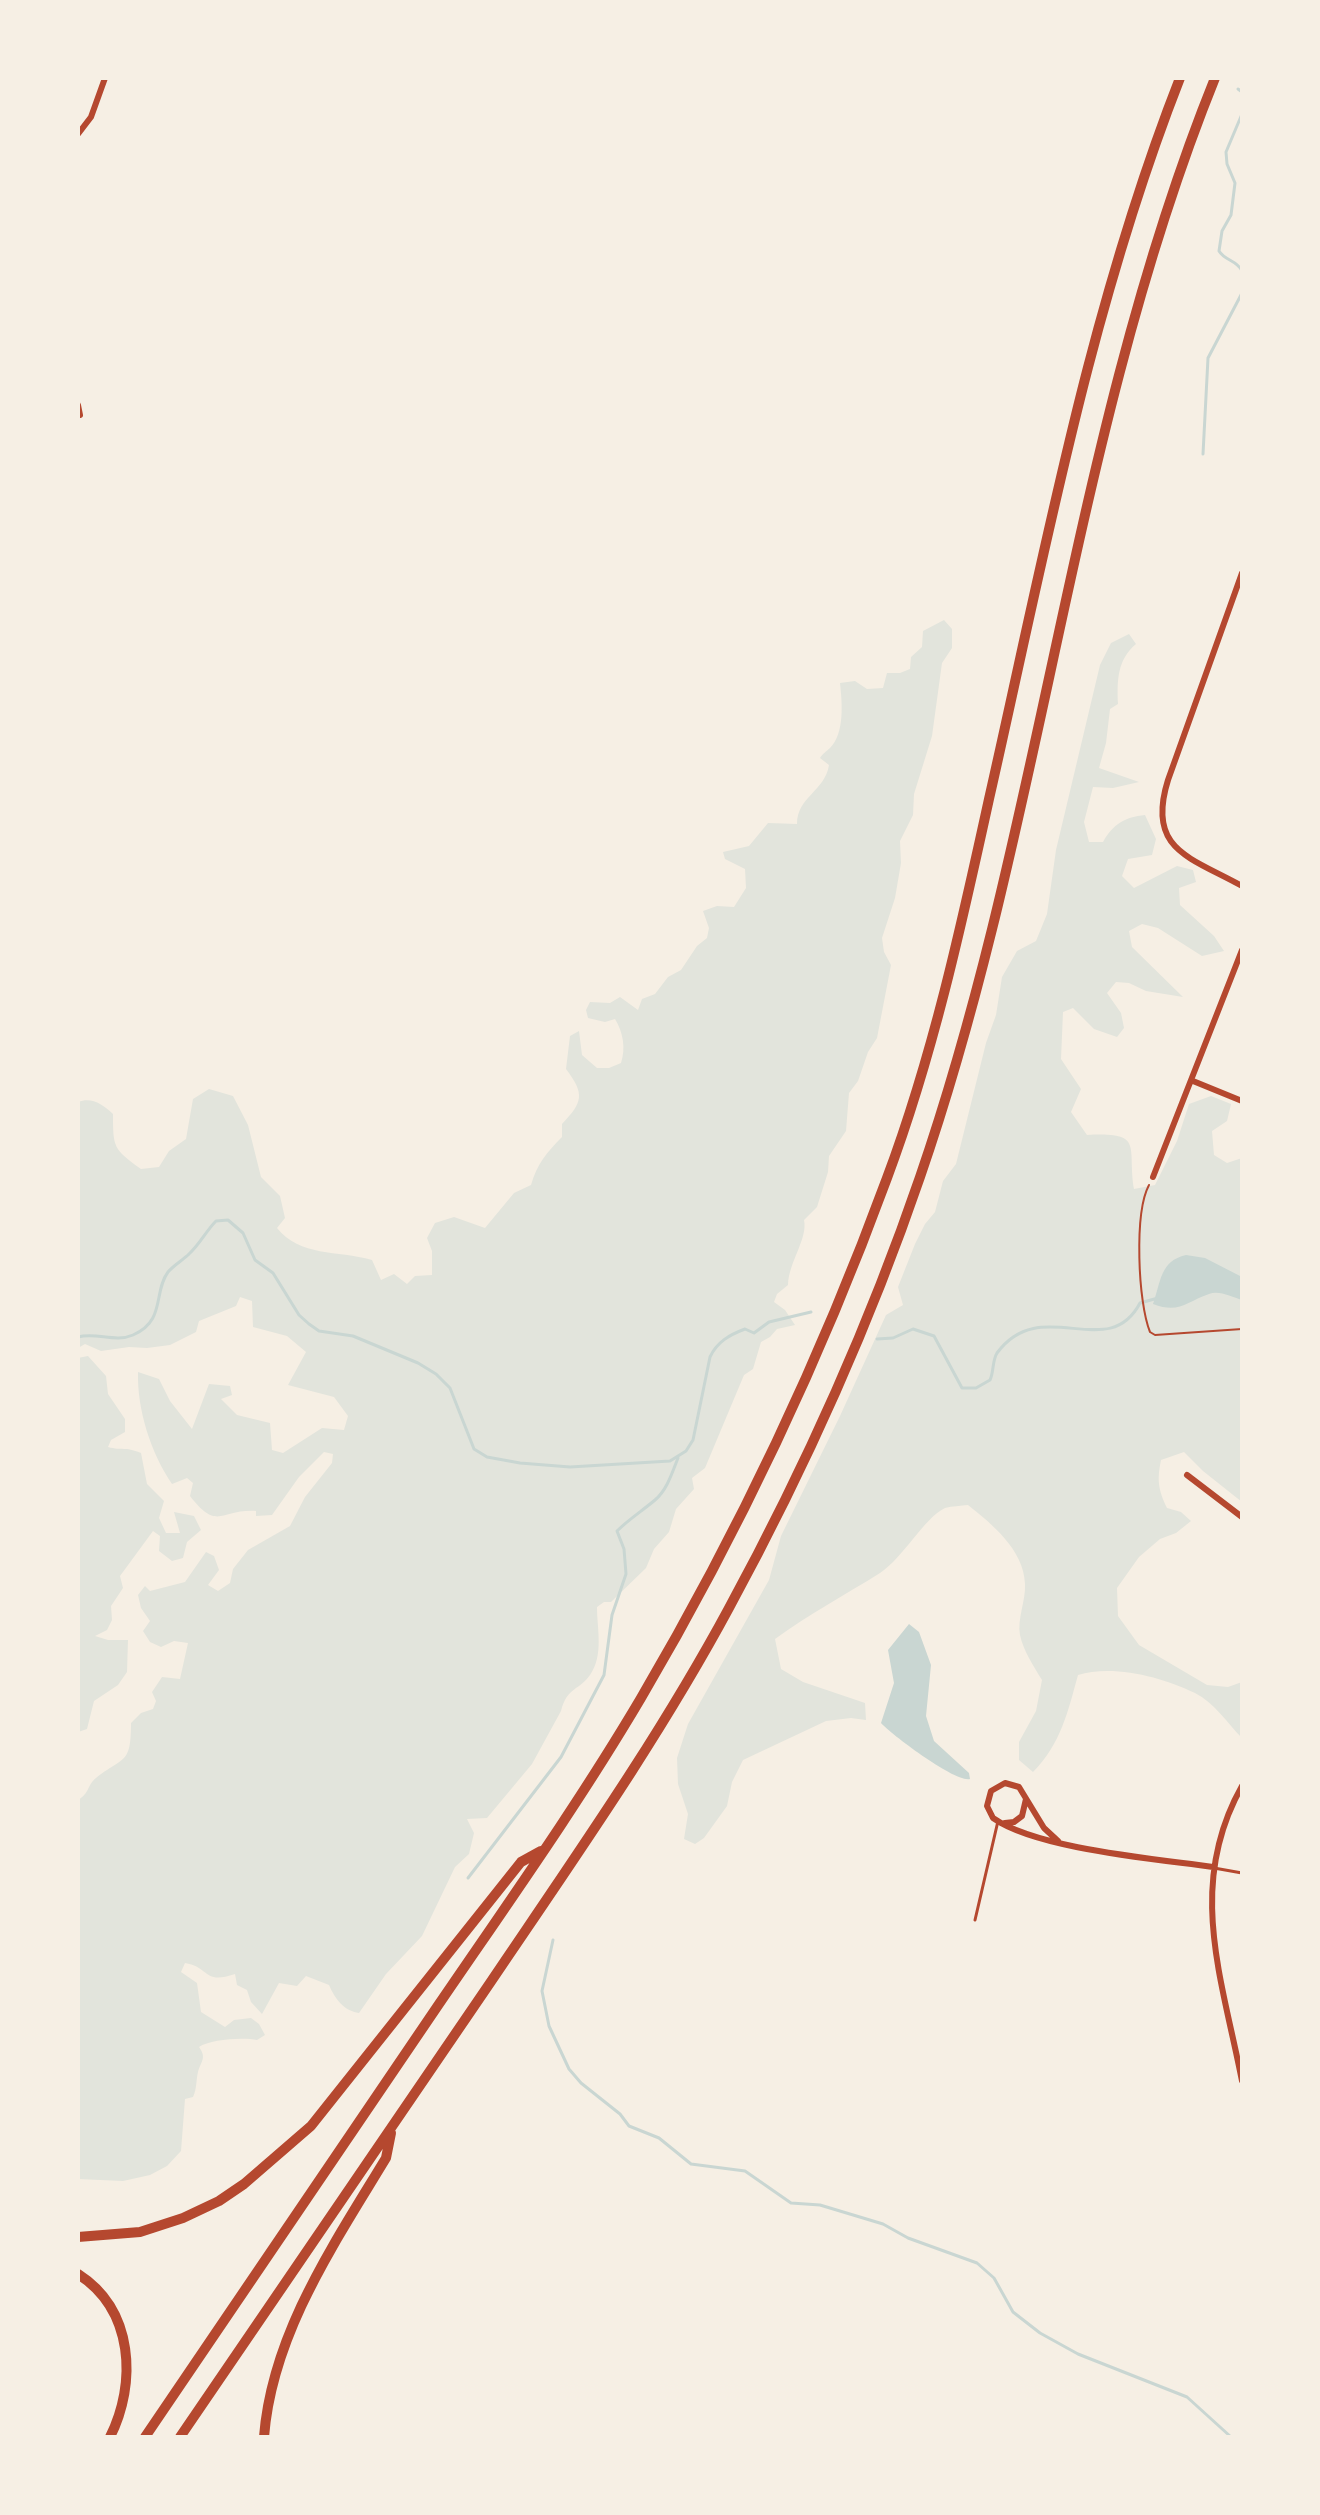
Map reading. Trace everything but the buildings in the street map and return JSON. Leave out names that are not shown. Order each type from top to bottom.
[{"type":"highway","points":[[144,2437],[544,1849],[638,1702],[697,1600],[751,1496],[850,1272],[889,1175],[927,1058],[958,939],[1067,453],[1097,334],[1132,218],[1180,78]]},
{"type":"highway","points":[[180,2437],[621,1789],[727,1612],[781,1509],[831,1401],[878,1290],[920,1176],[957,1060],[989,940],[1100,452],[1130,331],[1166,213],[1215,78]]},
{"type":"highway","points":[[78,2237],[140,2232],[183,2218],[219,2201],[244,2184],[311,2126],[521,1862],[544,1849]]},
{"type":"highway","points":[[264,2437],[271,2388],[297,2315],[386,2158],[393,2126]]},
{"type":"highway","points":[[78,2274],[100,2293],[112,2309],[127,2354],[128,2377],[124,2404],[110,2437]]},
{"type":"street","points":[[78,134],[91,117],[105,78]]},
{"type":"street","points":[[78,405],[80,415]]},
{"type":"street","points":[[1242,573],[1168,780],[1161,814],[1164,831],[1173,845],[1242,886]]},
{"type":"street","points":[[1153,1177],[1242,950]]},
{"type":"street","points":[[1192,1082],[1242,1101]]},
{"type":"street","points":[[1187,1475],[1242,1517]]},
{"type":"street","points":[[1058,1841],[1044,1828],[1023,1792],[1008,1783],[993,1788],[987,1801],[998,1821],[1058,1841],[1087,1848],[1213,1868]]},
{"type":"street","points":[[1242,1786],[1223,1826],[1213,1868],[1210,1898],[1214,1944],[1242,2081]]},
{"type":"street","points":[[998,1821],[1014,1822],[1024,1813],[1027,1803],[1023,1792]]},
{"type":"lane","points":[[975,1920],[998,1821]]},
{"type":"lane","points":[[1213,1868],[1242,1872]]},
{"type":"path","points":[[1153,1177],[1145,1191],[1139,1222],[1141,1276],[1148,1327],[1155,1335],[1242,1329]]},
{"type":"shaded area","points":[[944,620],[952,629],[952,648],[942,663],[932,736],[914,794],[913,815],[900,841],[901,863],[895,898],[882,938],[884,952],[891,965],[877,1038],[868,1052],[858,1081],[849,1093],[846,1131],[829,1156],[828,1172],[817,1207],[804,1220],[805,1227],[791,1267],[788,1285],[777,1294],[774,1302],[785,1310],[795,1325],[777,1329],[761,1342],[753,1369],[744,1375],[705,1468],[692,1478],[694,1489],[676,1509],[669,1532],[654,1549],[646,1568],[611,1602],[604,1602],[597,1607],[598,1650],[590,1675],[567,1697],[532,1764],[487,1818],[467,1819],[474,1833],[469,1854],[455,1867],[422,1936],[386,1974],[359,2013],[341,2004],[329,1985],[306,1976],[297,1986],[279,1983],[262,2014],[251,2002],[247,1990],[237,1985],[235,1974],[225,1977],[212,1976],[185,1963],[181,1972],[197,1983],[201,2012],[225,2027],[234,2020],[251,2018],[259,2024],[265,2035],[257,2040],[227,2039],[199,2047],[203,2060],[193,2097],[185,2099],[181,2151],[167,2166],[150,2175],[123,2181],[78,2179],[78,1800],[85,1795],[96,1778],[124,1758],[131,1737],[131,1723],[141,1713],[153,1709],[156,1701],[152,1692],[162,1677],[180,1679],[188,1643],[174,1641],[161,1647],[150,1642],[143,1631],[150,1621],[141,1608],[138,1595],[145,1586],[150,1591],[185,1582],[206,1552],[214,1556],[219,1570],[208,1585],[218,1591],[230,1583],[233,1569],[248,1550],[290,1526],[305,1497],[332,1463],[333,1454],[324,1452],[299,1477],[272,1515],[256,1516],[256,1511],[244,1511],[214,1516],[199,1507],[190,1496],[193,1483],[187,1478],[172,1484],[164,1472],[143,1416],[138,1372],[159,1379],[170,1401],[192,1429],[209,1384],[230,1386],[232,1395],[221,1399],[237,1415],[270,1423],[272,1450],[283,1453],[322,1428],[344,1430],[348,1416],[334,1397],[288,1385],[306,1352],[287,1336],[253,1327],[252,1301],[240,1297],[236,1306],[199,1321],[196,1332],[170,1345],[101,1351],[85,1344],[78,1348],[78,1102],[88,1100],[97,1102],[113,1114],[113,1134],[116,1146],[125,1157],[141,1169],[159,1167],[169,1151],[186,1139],[193,1099],[209,1089],[233,1096],[248,1125],[261,1177],[280,1196],[285,1218],[277,1228],[286,1237],[308,1248],[372,1260],[381,1280],[394,1274],[407,1284],[415,1276],[432,1275],[432,1251],[427,1238],[435,1223],[454,1217],[485,1228],[514,1193],[531,1185],[543,1159],[562,1137],[562,1124],[578,1104],[579,1098],[576,1085],[566,1069],[570,1036],[579,1031],[582,1055],[597,1068],[609,1068],[621,1063],[623,1046],[618,1024],[615,1019],[605,1022],[588,1018],[586,1010],[590,1002],[610,1003],[620,997],[638,1010],[642,999],[655,994],[668,977],[681,970],[697,946],[707,938],[709,928],[703,911],[717,906],[734,907],[746,888],[745,869],[725,859],[723,852],[749,846],[768,823],[797,824],[801,807],[826,774],[829,765],[820,758],[835,742],[838,734],[841,717],[840,683],[855,681],[867,689],[883,688],[887,673],[900,673],[910,669],[911,657],[922,647],[923,631]]},
{"type":"shaded area","points":[[1129,634],[1136,644],[1122,664],[1118,679],[1118,704],[1110,709],[1106,743],[1099,768],[1139,782],[1113,788],[1093,787],[1084,822],[1089,842],[1103,842],[1120,822],[1145,815],[1156,839],[1152,855],[1128,859],[1122,876],[1134,888],[1177,866],[1193,870],[1196,882],[1179,888],[1180,905],[1214,936],[1224,951],[1202,956],[1158,928],[1142,924],[1129,931],[1132,947],[1183,997],[1146,991],[1129,983],[1116,982],[1107,993],[1121,1013],[1124,1028],[1117,1037],[1094,1029],[1073,1008],[1063,1012],[1061,1059],[1081,1089],[1071,1112],[1087,1135],[1118,1136],[1126,1139],[1130,1145],[1134,1189],[1155,1185],[1177,1141],[1189,1104],[1211,1096],[1231,1104],[1227,1121],[1212,1131],[1214,1155],[1227,1163],[1242,1158],[1242,1502],[1203,1471],[1184,1452],[1161,1460],[1159,1484],[1167,1508],[1181,1512],[1191,1521],[1176,1533],[1160,1539],[1139,1557],[1117,1588],[1118,1616],[1139,1645],[1207,1685],[1228,1687],[1242,1682],[1242,1738],[1209,1702],[1182,1687],[1137,1674],[1091,1672],[1078,1675],[1067,1714],[1057,1738],[1043,1761],[1033,1772],[1019,1760],[1019,1742],[1036,1711],[1042,1680],[1021,1641],[1020,1623],[1025,1590],[1023,1572],[1013,1549],[987,1521],[968,1505],[948,1507],[929,1520],[897,1558],[880,1573],[775,1639],[781,1669],[803,1682],[865,1703],[866,1720],[851,1718],[826,1721],[743,1760],[732,1782],[727,1806],[704,1838],[695,1844],[684,1839],[688,1814],[678,1784],[677,1758],[688,1724],[769,1580],[781,1536],[886,1315],[903,1305],[898,1287],[915,1244],[925,1224],[935,1212],[943,1181],[956,1164],[986,1043],[996,1015],[1002,977],[1017,951],[1036,941],[1047,914],[1056,850],[1100,665],[1111,643]]},
{"type":"shaded area","points":[[1186,1255],[1205,1258],[1242,1277],[1242,1300],[1226,1294],[1213,1293],[1182,1306],[1169,1308],[1153,1304],[1166,1267],[1177,1258]]},
{"type":"shaded area","points":[[88,1356],[106,1376],[108,1394],[125,1419],[125,1432],[111,1440],[108,1447],[141,1453],[147,1484],[164,1501],[159,1518],[166,1533],[180,1533],[174,1512],[194,1516],[201,1530],[187,1542],[183,1558],[172,1561],[159,1551],[160,1536],[153,1531],[120,1576],[123,1588],[111,1606],[112,1620],[107,1630],[95,1636],[108,1640],[128,1640],[127,1672],[118,1685],[94,1701],[87,1729],[78,1732],[78,1358]]},
{"type":"shaded area","points":[[909,1624],[919,1632],[931,1665],[926,1716],[934,1741],[969,1773],[970,1779],[952,1774],[939,1766],[910,1747],[881,1723],[894,1683],[888,1650]]},
{"type":"waterway","points":[[1238,89],[1242,92]]},
{"type":"waterway","points":[[1242,114],[1226,152],[1227,164],[1235,183],[1231,215],[1222,231],[1219,251],[1242,271]]},
{"type":"waterway","points":[[1203,454],[1208,358],[1242,293]]},
{"type":"waterway","points":[[78,1337],[119,1338],[133,1335],[143,1329],[155,1314],[161,1288],[168,1272],[193,1250],[216,1221],[228,1220],[243,1233],[255,1260],[273,1273],[299,1315],[309,1324],[319,1331],[353,1336],[418,1363],[436,1374],[450,1388],[474,1449],[487,1457],[520,1463],[570,1467],[670,1461],[686,1451],[693,1440],[710,1357],[716,1347],[745,1329],[754,1333],[769,1322],[811,1312]]},
{"type":"waterway","points":[[877,1339],[893,1338],[913,1329],[934,1336],[962,1388],[976,1388],[990,1380],[997,1353],[1014,1336],[1033,1328],[1092,1330],[1110,1328],[1126,1320],[1140,1303],[1158,1298]]},
{"type":"waterway","points":[[468,1878],[561,1757],[604,1675],[612,1615],[626,1574],[624,1549],[617,1531],[659,1496],[669,1481],[678,1458]]},
{"type":"waterway","points":[[553,1940],[542,1991],[549,2026],[569,2069],[581,2083],[620,2114],[629,2126],[659,2138],[691,2164],[745,2171],[791,2203],[820,2205],[883,2224],[908,2238],[977,2263],[994,2278],[1013,2312],[1040,2333],[1078,2354],[1187,2397],[1231,2437]]}]
